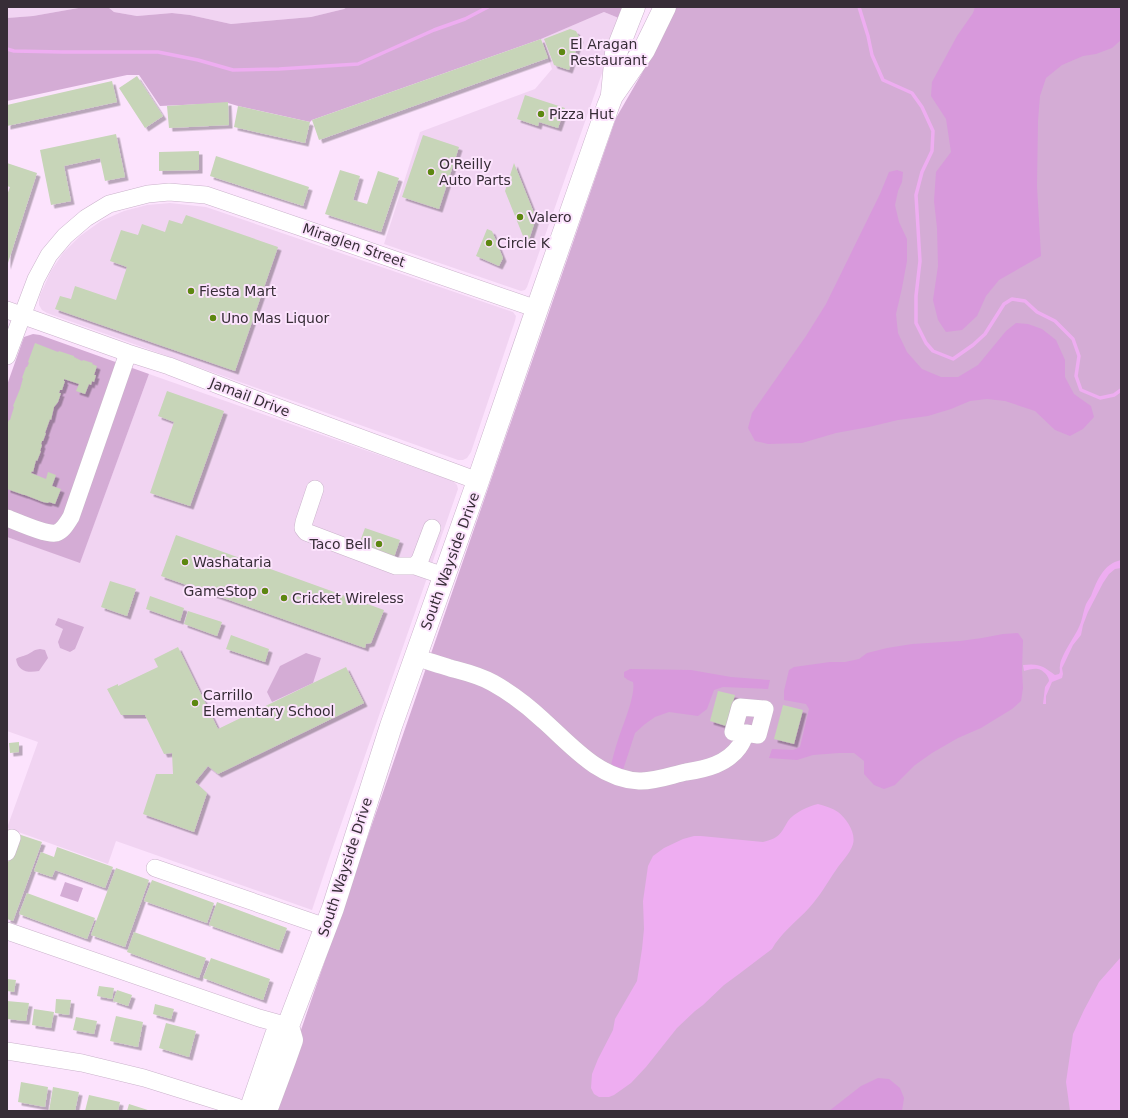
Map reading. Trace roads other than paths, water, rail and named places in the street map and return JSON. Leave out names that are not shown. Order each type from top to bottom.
[{"type":"main road","name":"South Wayside Drive","points":[[266,1111],[278,1053],[276,1035],[288,1026],[326,927],[391,726],[612,96],[616,53],[634,7]]},
{"type":"main road","name":"South Wayside Drive","points":[[612,96],[644,50],[665,7]]},
{"type":"main road","points":[[241,1110],[245,1087],[278,1053]]},
{"type":"main road","points":[[273,1111],[278,1053]]},
{"type":"street","name":"Miraglen Street","points":[[7,356],[14,313],[36,279],[49,255],[65,236],[86,218],[109,204],[148,194],[169,192],[206,195],[537,309]]},
{"type":"street","name":"Jamail Drive","points":[[14,313],[168,366],[478,481]]},
{"type":"street","points":[[7,518],[46,532],[56,533],[63,529],[71,517],[128,353]]},
{"type":"street","points":[[315,489],[304,522],[303,528],[306,532],[396,566],[415,566],[444,576]]},
{"type":"street","points":[[415,566],[420,560],[432,528]]},
{"type":"street","points":[[415,657],[474,674],[493,683],[529,708],[584,758],[611,774],[624,778],[638,781],[650,780],[700,770],[718,764],[731,756],[740,746],[746,733]]},
{"type":"street","points":[[155,868],[326,927]]},
{"type":"street","points":[[7,931],[259,1018],[288,1026]]},
{"type":"street","points":[[7,1051],[82,1063],[144,1078],[241,1110]]},
{"type":"waterway","points":[[7,49],[14,51],[62,52],[158,52],[198,60],[233,70],[279,69],[358,64],[434,30],[465,19],[488,7]]},
{"type":"waterway","points":[[859,7],[872,55],[883,80],[912,93],[922,107],[933,131],[932,151],[922,172],[916,195],[920,261],[916,296],[916,323],[926,343],[933,351],[953,359],[973,345],[985,334],[1004,304],[1012,299],[1025,301],[1037,312],[1055,321],[1073,339],[1079,356],[1076,376],[1081,390],[1100,398],[1114,395],[1121,390]]},
{"type":"place","name":"El Aragan Restaurant","points":[[562,52]]},
{"type":"place","name":"Pizza Hut","points":[[541,114]]},
{"type":"place","name":"O'Reilly Auto Parts","points":[[431,172]]},
{"type":"place","name":"Valero","points":[[520,217]]},
{"type":"place","name":"Circle K","points":[[489,243]]},
{"type":"place","name":"Fiesta Mart","points":[[191,291]]},
{"type":"place","name":"Uno Mas Liquor","points":[[213,318]]},
{"type":"place","name":"Taco Bell","points":[[379,544]]},
{"type":"place","name":"Washataria","points":[[185,562]]},
{"type":"place","name":"GameStop","points":[[265,591]]},
{"type":"place","name":"Cricket Wireless","points":[[284,598]]},
{"type":"place","name":"Carrillo Elementary School","points":[[195,703]]}]
